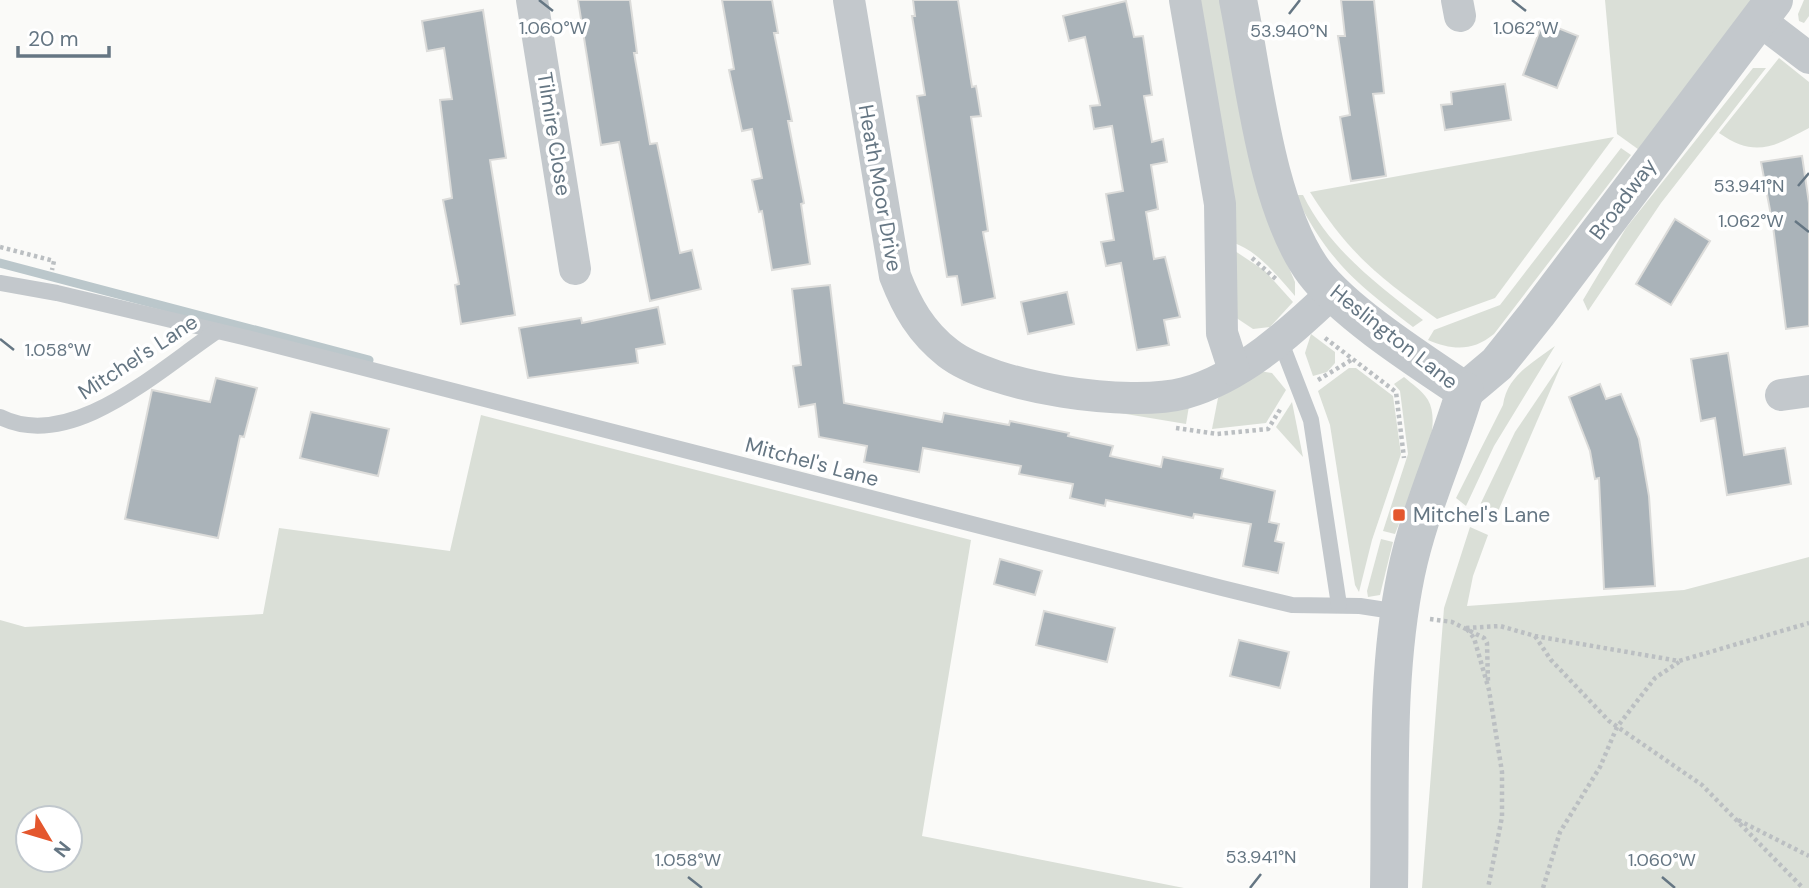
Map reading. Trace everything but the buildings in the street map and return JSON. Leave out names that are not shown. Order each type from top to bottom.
[{"type":"street","name":"Tilmire Close","points":[[532,0],[575,269]]},
{"type":"street","name":"Heath Moor Drive","points":[[849,0],[895,276],[907,307],[923,330],[949,354],[972,368],[1013,382],[1116,398],[1184,393],[1234,370],[1280,340],[1333,292]]},
{"type":"street","points":[[1185,0],[1220,204],[1222,333],[1234,370]]},
{"type":"street","name":"Heslington Lane","points":[[1238,0],[1275,184],[1296,240],[1314,272],[1333,292],[1409,353],[1465,391],[1427,500],[1406,571],[1399,612],[1392,728],[1389,888]]},
{"type":"street","points":[[1766,10],[1809,58]]},
{"type":"street","name":"Broadway","points":[[1465,391],[1497,364],[1529,324],[1766,10]]},
{"type":"lane","name":"Mitchel's Lane","points":[[0,283],[57,293],[217,331],[1222,589],[1292,605],[1339,605],[1399,612]]},
{"type":"lane","name":"Mitchel's Lane","points":[[0,417],[50,428],[94,414],[217,331]]},
{"type":"lane","points":[[1280,340],[1311,421],[1339,605]]},
{"type":"path","points":[[0,247],[54,261],[53,263]]},
{"type":"path","points":[[1385,383],[1396,391],[1405,455],[1401,468]]},
{"type":"path","points":[[1544,888],[1560,832],[1600,767],[1617,727],[1655,678],[1679,661],[1809,623]]},
{"type":"path","points":[[1466,628],[1500,626],[1535,636],[1679,661]]},
{"type":"path","points":[[1466,628],[1488,643],[1489,690]]},
{"type":"path","points":[[1466,628],[1474,638],[1489,690],[1498,741],[1502,817],[1488,888]]},
{"type":"path","points":[[1535,636],[1552,660],[1617,727],[1702,785],[1803,888]]},
{"type":"path","points":[[1733,817],[1809,856]]},
{"type":"shaded area","points":[[1197,0],[1222,0],[1265,212],[1295,282],[1295,296],[1258,257],[1231,242]]},
{"type":"shaded area","points":[[1605,0],[1759,0],[1642,152],[1617,134]]},
{"type":"shaded area","points":[[1804,0],[1809,0],[1809,16],[1804,23],[1799,21],[1798,14]]},
{"type":"shaded area","points":[[1779,58],[1809,82],[1809,128],[1764,147],[1743,145],[1719,133]]},
{"type":"shaded area","points":[[1753,68],[1766,68],[1661,203],[1588,311],[1583,300],[1626,228]]},
{"type":"shaded area","points":[[1614,137],[1495,298],[1437,319],[1366,263],[1338,232],[1310,192]]},
{"type":"shaded area","points":[[1621,148],[1631,155],[1494,334],[1478,344],[1462,348],[1428,340],[1434,330],[1500,305]]},
{"type":"shaded area","points":[[1295,195],[1303,195],[1314,215],[1340,249],[1388,293],[1423,320],[1413,327],[1359,283],[1332,255]]},
{"type":"shaded area","points":[[1232,249],[1265,271],[1293,302],[1270,327],[1253,329],[1235,317]]},
{"type":"shaded area","points":[[1311,334],[1335,352],[1335,363],[1327,372],[1313,376],[1305,353]]},
{"type":"shaded area","points":[[1555,346],[1494,446],[1466,506],[1456,498],[1510,386],[1529,364]]},
{"type":"shaded area","points":[[1563,361],[1493,523],[1478,509],[1515,432]]},
{"type":"shaded area","points":[[1349,368],[1356,368],[1393,396],[1401,454],[1372,540],[1359,592],[1355,585],[1330,425],[1318,391]]},
{"type":"shaded area","points":[[1259,371],[1272,373],[1286,390],[1266,423],[1212,429],[1218,398]]},
{"type":"shaded area","points":[[1404,377],[1428,400],[1432,414],[1432,430],[1423,467],[1395,534],[1383,531],[1408,454],[1400,391],[1394,384]]},
{"type":"shaded area","points":[[1292,402],[1303,457],[1276,427]]},
{"type":"shaded area","points":[[1189,406],[1186,424],[1120,413]]},
{"type":"shaded area","points":[[481,415],[971,540],[922,836],[1184,888],[0,888],[0,620],[25,627],[263,614],[279,528],[450,551]]},
{"type":"shaded area","points":[[1470,527],[1488,535],[1473,576],[1467,606],[1684,590],[1809,557],[1809,888],[1422,888],[1444,608]]},
{"type":"shaded area","points":[[1381,539],[1393,542],[1380,595],[1368,597],[1367,591]]},
{"type":"waterway","points":[[0,263],[369,360]]},
{"type":"place","name":"Mitchel's Lane","points":[[1399,515]]}]
